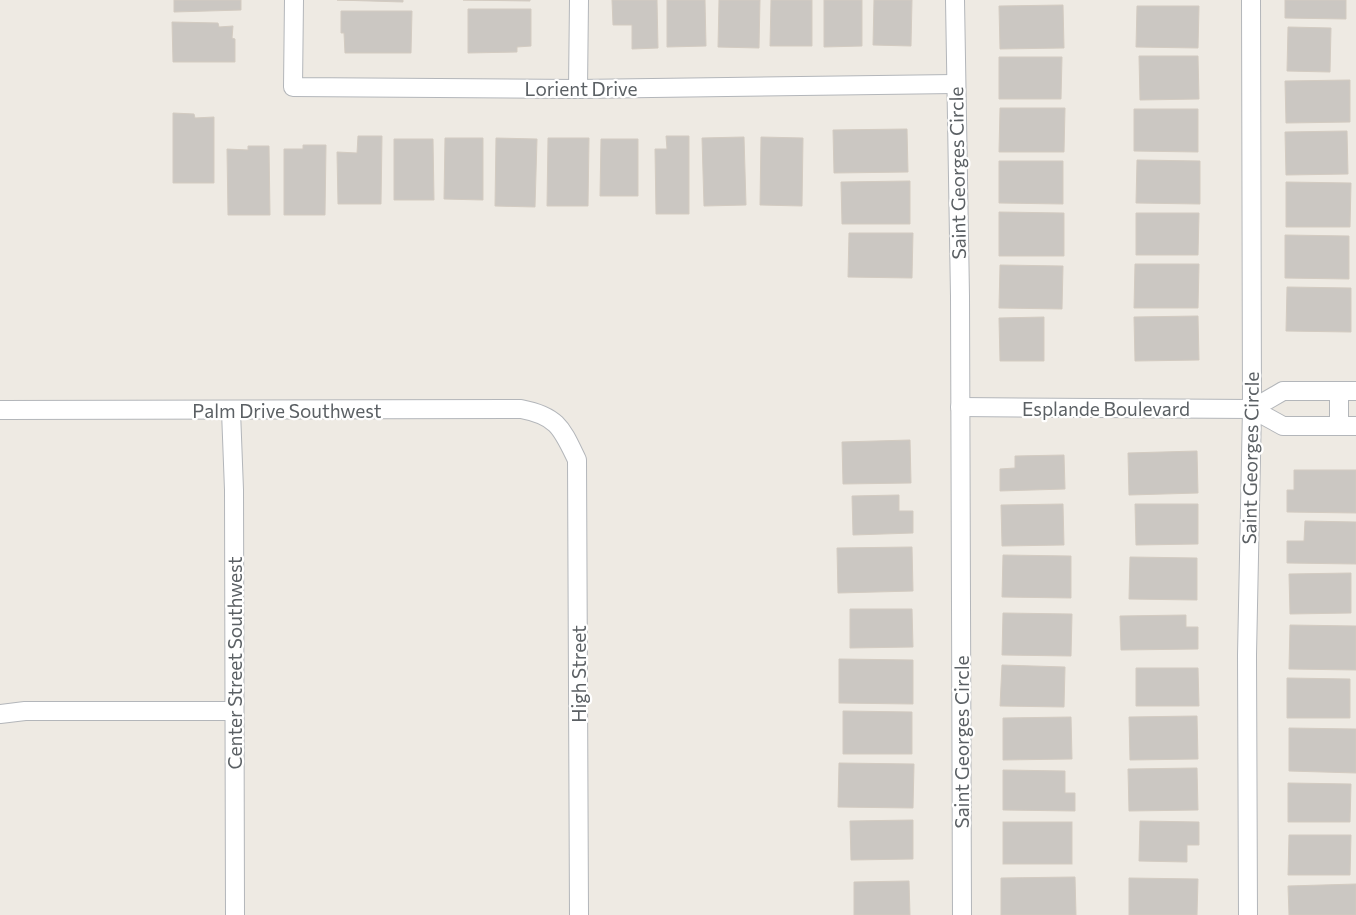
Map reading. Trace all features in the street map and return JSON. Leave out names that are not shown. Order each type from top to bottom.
[{"type":"street","name":"Lorient Drive","points":[[294,0],[293,87],[578,88],[956,84]]},
{"type":"street","points":[[578,88],[579,0]]},
{"type":"street","name":"Saint Georges Circle","points":[[955,0],[960,407],[962,915]]},
{"type":"street","name":"Saint Georges Circle","points":[[1248,915],[1247,655],[1252,409],[1251,0]]},
{"type":"street","points":[[1252,409],[1283,391],[1348,391],[1348,426]]},
{"type":"street","name":"Esplande Boulevard","points":[[960,407],[1252,409],[1283,426],[1348,426]]},
{"type":"street","name":"Palm Drive Southwest","points":[[0,410],[521,409],[539,412],[551,419],[565,435]]},
{"type":"street","name":"Center Street Southwest","points":[[231,411],[234,490],[235,915]]},
{"type":"street","name":"High Street","points":[[565,435],[577,460],[578,915]]},
{"type":"street","points":[[0,714],[25,711],[234,711]]},
{"type":"building","points":[[174,0],[241,0],[241,10],[174,12]]},
{"type":"building","points":[[337,0],[403,0],[403,2]]},
{"type":"building","points":[[463,0],[530,0],[530,1]]},
{"type":"building","points":[[612,0],[657,0],[658,48],[632,49],[632,25],[613,25]]},
{"type":"building","points":[[667,0],[705,0],[706,46],[667,47]]},
{"type":"building","points":[[719,0],[760,0],[759,48],[718,47]]},
{"type":"building","points":[[771,0],[812,0],[812,46],[770,46]]},
{"type":"building","points":[[824,0],[862,0],[862,46],[824,47]]},
{"type":"building","points":[[874,0],[912,0],[911,46],[873,45]]},
{"type":"building","points":[[1285,0],[1346,0],[1346,19],[1285,18]]},
{"type":"building","points":[[1063,5],[1064,48],[1000,49],[999,6]]},
{"type":"building","points":[[1137,6],[1199,6],[1198,48],[1136,47]]},
{"type":"building","points":[[468,9],[531,9],[531,46],[517,47],[517,52],[468,53]]},
{"type":"building","points":[[341,11],[412,11],[411,53],[345,53],[344,33],[341,33]]},
{"type":"building","points":[[172,22],[218,23],[219,27],[233,26],[232,38],[235,39],[235,62],[173,62]]},
{"type":"building","points":[[1288,27],[1331,28],[1330,72],[1287,71]]},
{"type":"building","points":[[1139,56],[1198,56],[1199,99],[1140,100]]},
{"type":"building","points":[[999,57],[1062,57],[1061,99],[999,99]]},
{"type":"building","points":[[1350,80],[1350,122],[1286,123],[1285,81]]},
{"type":"building","points":[[1000,108],[1065,108],[1064,152],[999,152]]},
{"type":"building","points":[[1134,109],[1198,109],[1198,152],[1134,151]]},
{"type":"building","points":[[173,113],[194,114],[195,118],[214,117],[214,183],[173,183]]},
{"type":"building","points":[[907,129],[908,172],[834,173],[833,130]]},
{"type":"building","points":[[1347,131],[1348,174],[1286,175],[1285,132]]},
{"type":"building","points":[[358,136],[382,136],[381,204],[338,204],[337,152],[357,153]]},
{"type":"building","points":[[666,136],[689,136],[689,214],[656,214],[655,149],[667,149]]},
{"type":"building","points":[[744,137],[746,205],[704,206],[702,138]]},
{"type":"building","points":[[761,137],[803,138],[802,206],[760,205]]},
{"type":"building","points":[[445,138],[483,138],[483,200],[444,199]]},
{"type":"building","points":[[496,138],[537,139],[535,207],[495,206]]},
{"type":"building","points":[[548,138],[589,138],[588,206],[547,206]]},
{"type":"building","points":[[394,139],[433,139],[434,200],[394,200]]},
{"type":"building","points":[[601,139],[638,139],[638,196],[600,196]]},
{"type":"building","points":[[303,145],[326,145],[325,215],[284,215],[284,149],[303,149]]},
{"type":"building","points":[[248,146],[269,146],[270,215],[228,215],[227,149],[248,150]]},
{"type":"building","points":[[1137,160],[1200,161],[1200,204],[1136,203]]},
{"type":"building","points":[[999,161],[1063,161],[1063,204],[999,203]]},
{"type":"building","points":[[910,181],[910,224],[842,224],[841,182]]},
{"type":"building","points":[[1286,182],[1351,183],[1350,227],[1286,227]]},
{"type":"building","points":[[999,212],[1064,213],[1064,256],[999,256]]},
{"type":"building","points":[[1136,213],[1199,213],[1198,255],[1136,255]]},
{"type":"building","points":[[849,233],[913,233],[912,278],[848,277]]},
{"type":"building","points":[[1285,235],[1349,236],[1349,279],[1285,278]]},
{"type":"building","points":[[1135,264],[1199,264],[1198,308],[1134,308]]},
{"type":"building","points":[[1000,265],[1063,266],[1062,309],[999,308]]},
{"type":"building","points":[[1287,287],[1351,288],[1351,332],[1286,331]]},
{"type":"building","points":[[1198,316],[1199,360],[1135,361],[1134,317]]},
{"type":"building","points":[[1044,317],[1044,361],[1000,361],[999,318]]},
{"type":"building","points":[[910,440],[911,483],[843,484],[842,442]]},
{"type":"building","points":[[1197,451],[1198,493],[1129,495],[1128,453]]},
{"type":"building","points":[[1064,455],[1065,489],[1000,491],[1000,469],[1015,468],[1015,456]]},
{"type":"building","points":[[1294,470],[1356,470],[1356,513],[1287,512],[1287,490],[1294,490]]},
{"type":"building","points":[[899,495],[899,511],[913,511],[913,533],[853,535],[852,496]]},
{"type":"building","points":[[1063,504],[1064,545],[1002,546],[1001,505]]},
{"type":"building","points":[[1135,504],[1198,504],[1198,544],[1136,545]]},
{"type":"building","points":[[1305,521],[1356,522],[1356,564],[1287,563],[1287,541],[1304,541]]},
{"type":"building","points":[[912,547],[913,591],[838,593],[837,548]]},
{"type":"building","points":[[1003,555],[1071,556],[1071,598],[1002,597]]},
{"type":"building","points":[[1130,557],[1197,558],[1197,600],[1129,599]]},
{"type":"building","points":[[1351,573],[1351,613],[1290,614],[1289,574]]},
{"type":"building","points":[[850,609],[912,609],[913,647],[850,648]]},
{"type":"building","points":[[1003,613],[1072,614],[1071,656],[1002,655]]},
{"type":"building","points":[[1186,615],[1186,627],[1198,627],[1198,649],[1121,650],[1120,616]]},
{"type":"building","points":[[1290,625],[1356,626],[1356,670],[1289,669]]},
{"type":"building","points":[[839,659],[913,660],[913,704],[839,703]]},
{"type":"building","points":[[1002,665],[1065,667],[1064,707],[1000,706]]},
{"type":"building","points":[[1136,668],[1198,668],[1199,706],[1136,706]]},
{"type":"building","points":[[1287,678],[1350,679],[1350,718],[1287,718]]},
{"type":"building","points":[[843,711],[912,712],[912,754],[843,754]]},
{"type":"building","points":[[1197,716],[1198,759],[1130,760],[1129,717]]},
{"type":"building","points":[[1071,717],[1072,759],[1003,760],[1003,718]]},
{"type":"building","points":[[1289,728],[1356,729],[1356,773],[1289,771]]},
{"type":"building","points":[[839,763],[914,764],[913,808],[838,807]]},
{"type":"building","points":[[1197,768],[1198,810],[1129,811],[1128,769]]},
{"type":"building","points":[[1003,770],[1065,771],[1065,793],[1075,793],[1075,811],[1003,810]]},
{"type":"building","points":[[1288,783],[1351,784],[1350,822],[1288,822]]},
{"type":"building","points":[[913,820],[913,859],[851,860],[850,821]]},
{"type":"building","points":[[1140,821],[1199,822],[1199,845],[1187,845],[1187,862],[1139,861]]},
{"type":"building","points":[[1003,822],[1072,822],[1072,864],[1003,864]]},
{"type":"building","points":[[1289,835],[1351,835],[1350,875],[1288,875]]},
{"type":"building","points":[[1075,877],[1076,915],[1001,915],[1001,878]]},
{"type":"building","points":[[1129,878],[1198,879],[1197,915],[1129,915]]},
{"type":"building","points":[[909,881],[910,915],[854,915],[854,882]]},
{"type":"building","points":[[1356,884],[1356,915],[1289,915],[1288,886]]}]
